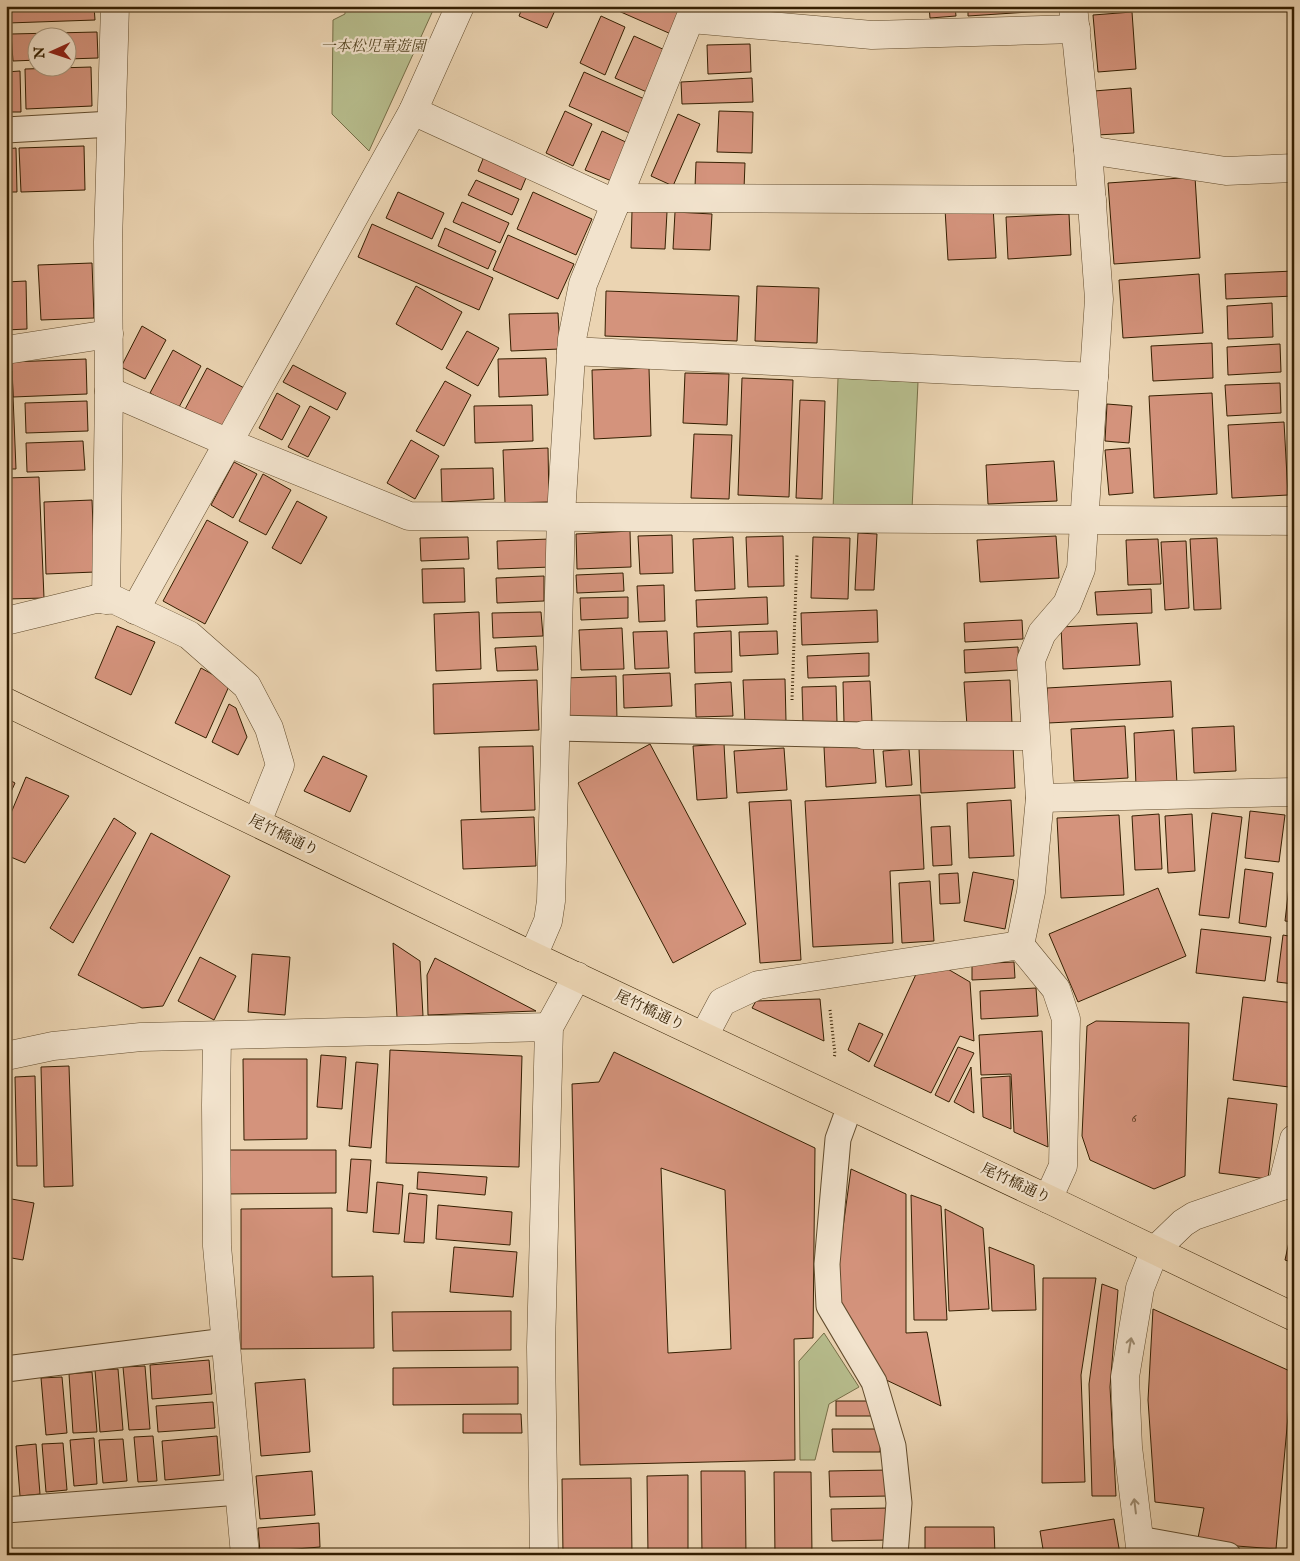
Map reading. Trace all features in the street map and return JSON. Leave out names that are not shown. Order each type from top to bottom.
[{"type":"main road","name":"尾竹橋通り","points":[[6,702],[533,956],[1048,1198],[1294,1317]]},
{"type":"street","points":[[106,600],[109,390],[108,242],[114,6]]},
{"type":"street","points":[[135,610],[413,111],[460,6]]},
{"type":"street","points":[[533,956],[548,921],[551,901],[561,516],[572,339],[583,284],[693,12],[872,35],[1074,18],[1088,150],[1099,299],[1081,570],[1067,604],[1042,633],[1031,660],[1040,798],[1031,892],[1020,944]]},
{"type":"street","points":[[413,111],[617,201],[1092,200]]},
{"type":"street","points":[[1088,150],[1226,171],[1294,168]]},
{"type":"street","points":[[6,350],[109,334]]},
{"type":"street","points":[[571,351],[1094,377]]},
{"type":"street","points":[[109,390],[229,443],[409,516],[1294,521]]},
{"type":"street","points":[[6,621],[96,599],[115,600],[189,635],[247,686],[269,728],[280,765],[257,822]]},
{"type":"street","points":[[864,735],[1035,736]]},
{"type":"street","points":[[1040,798],[1294,792]]},
{"type":"street","points":[[704,1036],[722,1002],[758,985],[1020,944]]},
{"type":"street","points":[[1020,944],[1056,989],[1066,1020],[1063,1166],[1048,1198]]},
{"type":"street","points":[[544,1555],[541,1347],[550,1027],[577,976]]},
{"type":"street","points":[[6,1056],[53,1046],[141,1037],[550,1027]]},
{"type":"street","points":[[217,1036],[218,1246],[245,1555]]},
{"type":"street","points":[[1140,1547],[1128,1446],[1125,1376],[1140,1288],[1155,1250],[1182,1223],[1194,1216],[1288,1184],[1294,1139]]},
{"type":"lane","points":[[6,130],[112,124]]},
{"type":"lane","points":[[556,728],[864,735]]},
{"type":"lane","points":[[850,1106],[838,1139],[827,1264],[829,1306],[874,1382],[893,1446],[899,1502],[895,1555]]},
{"type":"lane","points":[[6,1369],[226,1341]]},
{"type":"lane","points":[[6,1510],[239,1492]]},
{"type":"lane","points":[[1140,1547],[1228,1555]]},
{"type":"path","points":[[791,733],[798,519]]},
{"type":"path","points":[[824,1093],[835,1054],[826,974]]},
{"type":"green space","name":"一本松児童遊園","points":[[345,6],[435,6],[369,151],[332,114],[333,20],[345,14]]},
{"type":"green space","points":[[838,378],[918,382],[912,509],[833,510]]},
{"type":"green space","points":[[824,1333],[859,1387],[829,1404],[815,1460],[800,1460],[799,1361]]},
{"type":"building","points":[[7,6],[94,6],[95,20],[8,23]]},
{"type":"building","points":[[523,6],[557,6],[547,28],[519,16]]},
{"type":"building","points":[[615,6],[683,6],[671,34],[614,9]]},
{"type":"building","points":[[891,6],[913,6],[913,10],[891,8]]},
{"type":"building","points":[[929,6],[955,6],[956,16],[930,18]]},
{"type":"building","points":[[968,6],[1043,6],[1044,11],[968,16]]},
{"type":"building","points":[[1132,12],[1136,69],[1098,72],[1093,15]]},
{"type":"building","points":[[601,16],[625,27],[605,75],[580,63]]},
{"type":"building","points":[[78,32],[97,32],[98,58],[78,59]]},
{"type":"building","points":[[11,34],[28,34],[28,60],[13,61]]},
{"type":"building","points":[[634,36],[667,51],[649,93],[615,78]]},
{"type":"building","points":[[750,44],[751,72],[708,74],[707,45]]},
{"type":"building","points":[[78,67],[91,67],[92,106],[26,109],[25,69],[28,69],[28,78],[78,78]]},
{"type":"building","points":[[20,71],[21,112],[6,112],[6,72]]},
{"type":"building","points":[[584,72],[649,101],[634,135],[569,106]]},
{"type":"building","points":[[752,78],[753,102],[682,104],[681,82]]},
{"type":"building","points":[[1131,88],[1134,133],[1097,135],[1094,91]]},
{"type":"building","points":[[565,111],[592,124],[573,166],[546,153]]},
{"type":"building","points":[[719,111],[753,112],[752,153],[717,152]]},
{"type":"building","points":[[678,114],[700,124],[673,186],[651,176]]},
{"type":"building","points":[[602,131],[630,144],[614,182],[585,170]]},
{"type":"building","points":[[84,146],[85,190],[21,192],[19,148]]},
{"type":"building","points":[[16,148],[17,192],[6,192],[6,149]]},
{"type":"building","points":[[485,154],[528,173],[521,190],[478,171]]},
{"type":"building","points":[[696,162],[745,163],[744,189],[695,187]]},
{"type":"building","points":[[1195,177],[1200,258],[1114,264],[1108,183]]},
{"type":"building","points":[[476,180],[519,199],[512,215],[468,195]]},
{"type":"building","points":[[398,192],[444,213],[432,239],[386,218]]},
{"type":"building","points":[[533,192],[592,219],[576,255],[517,229]]},
{"type":"building","points":[[462,202],[509,223],[500,243],[453,222]]},
{"type":"building","points":[[993,206],[996,258],[948,260],[945,209]]},
{"type":"building","points":[[632,211],[667,212],[665,249],[631,248]]},
{"type":"building","points":[[675,212],[712,214],[710,250],[673,249]]},
{"type":"building","points":[[1069,214],[1071,255],[1008,259],[1006,217]]},
{"type":"building","points":[[372,224],[493,278],[479,310],[358,257]]},
{"type":"building","points":[[445,228],[496,251],[488,269],[438,246]]},
{"type":"building","points":[[508,235],[574,264],[558,299],[493,270]]},
{"type":"building","points":[[92,263],[94,318],[41,320],[38,265]]},
{"type":"building","points":[[1294,271],[1294,296],[1226,299],[1225,274]]},
{"type":"building","points":[[1199,274],[1203,333],[1123,338],[1119,280]]},
{"type":"building","points":[[26,281],[27,329],[6,330],[6,282]]},
{"type":"building","points":[[416,286],[462,312],[442,350],[396,324]]},
{"type":"building","points":[[757,286],[819,288],[817,343],[755,341]]},
{"type":"building","points":[[606,291],[739,296],[737,341],[605,336]]},
{"type":"building","points":[[1272,303],[1273,337],[1228,339],[1227,306]]},
{"type":"building","points":[[558,313],[560,349],[511,351],[509,314]]},
{"type":"building","points":[[142,326],[166,340],[145,379],[121,367]]},
{"type":"building","points":[[467,331],[499,348],[478,386],[446,368]]},
{"type":"building","points":[[1212,343],[1213,378],[1153,381],[1151,346]]},
{"type":"building","points":[[1280,344],[1281,372],[1228,375],[1227,347]]},
{"type":"building","points":[[173,350],[201,366],[178,409],[150,393]]},
{"type":"building","points":[[546,358],[548,395],[499,397],[498,359]]},
{"type":"building","points":[[86,359],[87,394],[13,397],[12,362]]},
{"type":"building","points":[[293,365],[346,393],[337,410],[283,382]]},
{"type":"building","points":[[207,368],[246,389],[221,434],[183,413]]},
{"type":"building","points":[[649,368],[651,436],[594,439],[592,370]]},
{"type":"building","points":[[6,371],[12,371],[16,469],[6,469]]},
{"type":"building","points":[[685,373],[729,374],[727,425],[683,423]]},
{"type":"building","points":[[742,378],[793,380],[789,497],[738,495]]},
{"type":"building","points":[[445,381],[471,395],[444,446],[416,431]]},
{"type":"building","points":[[1280,383],[1281,413],[1227,416],[1225,385]]},
{"type":"building","points":[[277,393],[300,406],[282,440],[259,428]]},
{"type":"building","points":[[1212,393],[1217,494],[1154,498],[1149,396]]},
{"type":"building","points":[[800,400],[825,401],[822,499],[796,498]]},
{"type":"building","points":[[87,401],[88,431],[26,433],[25,403]]},
{"type":"building","points":[[1107,404],[1132,406],[1129,443],[1105,441]]},
{"type":"building","points":[[532,405],[533,441],[475,443],[474,406]]},
{"type":"building","points":[[310,406],[330,417],[308,457],[288,447]]},
{"type":"building","points":[[1284,422],[1288,495],[1232,498],[1228,425]]},
{"type":"building","points":[[694,434],[732,435],[729,499],[691,498]]},
{"type":"building","points":[[411,440],[439,456],[415,499],[387,483]]},
{"type":"building","points":[[83,441],[85,470],[27,472],[26,443]]},
{"type":"building","points":[[548,448],[549,502],[505,503],[503,450]]},
{"type":"building","points":[[1130,448],[1133,493],[1109,495],[1105,450]]},
{"type":"building","points":[[1054,461],[1057,501],[988,504],[986,465]]},
{"type":"building","points":[[234,462],[257,474],[233,518],[211,505]]},
{"type":"building","points":[[493,468],[494,499],[442,502],[441,469]]},
{"type":"building","points":[[263,474],[291,490],[266,535],[239,521]]},
{"type":"building","points":[[39,477],[44,598],[7,599],[6,478]]},
{"type":"building","points":[[92,500],[95,572],[46,574],[44,502]]},
{"type":"building","points":[[297,501],[327,517],[301,564],[272,548]]},
{"type":"building","points":[[207,520],[248,542],[205,624],[163,601]]},
{"type":"building","points":[[630,531],[631,567],[577,569],[576,534]]},
{"type":"building","points":[[858,533],[877,534],[874,590],[855,590]]},
{"type":"building","points":[[672,535],[673,573],[640,574],[638,536]]},
{"type":"building","points":[[783,536],[784,586],[748,587],[746,537]]},
{"type":"building","points":[[1056,536],[1059,578],[980,582],[977,540]]},
{"type":"building","points":[[468,537],[469,559],[421,561],[420,538]]},
{"type":"building","points":[[733,537],[735,589],[695,591],[693,539]]},
{"type":"building","points":[[813,537],[850,538],[848,599],[811,598]]},
{"type":"building","points":[[1217,538],[1221,609],[1194,610],[1190,539]]},
{"type":"building","points":[[550,539],[551,567],[498,569],[497,541]]},
{"type":"building","points":[[1158,539],[1161,584],[1128,585],[1126,540]]},
{"type":"building","points":[[1186,541],[1189,608],[1165,610],[1161,542]]},
{"type":"building","points":[[464,568],[465,602],[423,603],[422,569]]},
{"type":"building","points":[[623,573],[624,591],[577,593],[576,575]]},
{"type":"building","points":[[544,576],[544,601],[497,603],[496,578]]},
{"type":"building","points":[[664,585],[665,621],[639,622],[637,586]]},
{"type":"building","points":[[1151,589],[1152,613],[1097,615],[1095,592]]},
{"type":"building","points":[[628,597],[628,618],[581,620],[580,598]]},
{"type":"building","points":[[767,597],[768,624],[697,627],[696,600]]},
{"type":"building","points":[[877,610],[878,642],[802,645],[801,613]]},
{"type":"building","points":[[479,612],[481,669],[436,671],[434,614]]},
{"type":"building","points":[[541,612],[543,636],[493,638],[492,613]]},
{"type":"building","points":[[1022,620],[1023,639],[965,642],[964,623]]},
{"type":"building","points":[[1137,623],[1140,665],[1063,669],[1061,627]]},
{"type":"building","points":[[117,626],[155,642],[131,695],[95,678]]},
{"type":"building","points":[[622,628],[624,669],[581,670],[579,630]]},
{"type":"building","points":[[667,631],[669,668],[635,669],[633,632]]},
{"type":"building","points":[[731,631],[732,672],[695,673],[694,633]]},
{"type":"building","points":[[777,631],[778,654],[740,656],[739,632]]},
{"type":"building","points":[[536,646],[538,670],[497,671],[495,648]]},
{"type":"building","points":[[1018,647],[1019,670],[965,673],[964,650]]},
{"type":"building","points":[[869,653],[869,676],[808,678],[807,656]]},
{"type":"building","points":[[201,668],[230,684],[206,738],[175,723]]},
{"type":"building","points":[[670,673],[672,706],[624,708],[623,675]]},
{"type":"building","points":[[616,676],[617,720],[568,722],[566,678]]},
{"type":"building","points":[[785,679],[786,721],[745,723],[743,680]]},
{"type":"building","points":[[537,680],[539,730],[434,734],[433,684]]},
{"type":"building","points":[[1010,680],[1012,724],[967,726],[964,682]]},
{"type":"building","points":[[870,681],[872,722],[844,723],[843,682]]},
{"type":"building","points":[[1171,681],[1173,717],[1048,723],[1047,688]]},
{"type":"building","points":[[731,682],[733,716],[696,717],[695,684]]},
{"type":"building","points":[[836,686],[837,722],[803,723],[802,687]]},
{"type":"building","points":[[229,704],[236,708],[247,737],[238,755],[212,742]]},
{"type":"building","points":[[1125,726],[1128,778],[1074,781],[1071,729]]},
{"type":"building","points":[[1234,726],[1236,771],[1194,773],[1192,728]]},
{"type":"building","points":[[1174,730],[1177,784],[1136,786],[1134,733]]},
{"type":"building","points":[[873,743],[876,783],[826,787],[824,747]]},
{"type":"building","points":[[650,744],[746,924],[673,963],[578,783]]},
{"type":"building","points":[[724,744],[727,798],[697,800],[693,746]]},
{"type":"building","points":[[1013,745],[1015,788],[921,793],[919,749]]},
{"type":"building","points":[[533,746],[535,810],[481,812],[479,747]]},
{"type":"building","points":[[784,748],[787,790],[737,793],[734,751]]},
{"type":"building","points":[[909,749],[912,785],[886,787],[883,751]]},
{"type":"building","points":[[323,756],[367,776],[350,812],[304,791]]},
{"type":"building","points":[[26,777],[69,796],[25,863],[6,855],[6,825]]},
{"type":"building","points":[[6,778],[15,783],[6,803]]},
{"type":"building","points":[[920,795],[924,869],[890,871],[893,943],[813,947],[805,801]]},
{"type":"building","points":[[791,800],[801,960],[760,963],[749,802]]},
{"type":"building","points":[[1011,800],[1014,856],[969,858],[967,803]]},
{"type":"building","points":[[1250,811],[1285,815],[1279,862],[1245,858]]},
{"type":"building","points":[[1212,813],[1242,817],[1229,918],[1199,915]]},
{"type":"building","points":[[1159,814],[1162,869],[1135,870],[1132,816]]},
{"type":"building","points":[[1192,814],[1195,871],[1168,873],[1165,816]]},
{"type":"building","points":[[1119,815],[1124,895],[1061,898],[1057,818]]},
{"type":"building","points":[[1294,815],[1294,846],[1290,845]]},
{"type":"building","points":[[534,817],[536,866],[463,869],[461,820]]},
{"type":"building","points":[[114,818],[136,833],[73,943],[50,928]]},
{"type":"building","points":[[950,826],[952,865],[933,866],[931,827]]},
{"type":"building","points":[[151,833],[230,876],[163,1006],[142,1008],[78,975]]},
{"type":"building","points":[[1292,860],[1294,860],[1294,922],[1285,921]]},
{"type":"building","points":[[1245,869],[1273,873],[1266,927],[1239,923]]},
{"type":"building","points":[[973,872],[1014,880],[1005,929],[964,921]]},
{"type":"building","points":[[958,873],[960,903],[940,904],[939,874]]},
{"type":"building","points":[[930,881],[934,941],[902,943],[899,883]]},
{"type":"building","points":[[1158,888],[1186,956],[1078,1002],[1049,934]]},
{"type":"building","points":[[1201,929],[1271,937],[1265,981],[1196,973]]},
{"type":"building","points":[[1283,935],[1294,937],[1294,984],[1277,982]]},
{"type":"building","points":[[393,943],[420,961],[423,1016],[397,1017]]},
{"type":"building","points":[[252,954],[290,957],[285,1015],[248,1012]]},
{"type":"building","points":[[200,957],[236,976],[214,1020],[178,1001]]},
{"type":"building","points":[[435,958],[536,1011],[428,1015],[427,975]]},
{"type":"building","points":[[1014,962],[1015,978],[972,980],[972,964]]},
{"type":"building","points":[[946,968],[970,982],[974,1041],[960,1036],[931,1093],[874,1066],[917,972]]},
{"type":"building","points":[[1036,988],[1038,1016],[981,1019],[980,991]]},
{"type":"building","points":[[1243,997],[1294,1003],[1294,1045],[1289,1087],[1233,1080]]},
{"type":"building","points":[[820,999],[824,1041],[752,1008],[756,1001]]},
{"type":"building","points":[[1096,1021],[1189,1023],[1185,1176],[1154,1189],[1090,1160],[1082,1136],[1087,1026]]},
{"type":"building","points":[[859,1023],[883,1034],[869,1062],[848,1050]]},
{"type":"building","points":[[1042,1031],[1048,1147],[1014,1132],[1011,1074],[981,1075],[979,1035]]},
{"type":"building","points":[[958,1047],[974,1053],[949,1102],[935,1095]]},
{"type":"building","points":[[390,1050],[522,1056],[519,1167],[386,1163]]},
{"type":"building","points":[[614,1052],[815,1148],[813,1338],[794,1339],[795,1460],[580,1465],[572,1084],[599,1082]],"holes":[[[661,1168],[725,1190],[731,1349],[668,1353]]]},
{"type":"building","points":[[321,1055],[346,1057],[342,1109],[317,1107]]},
{"type":"building","points":[[243,1059],[307,1059],[307,1139],[244,1140]]},
{"type":"building","points":[[356,1062],[378,1064],[371,1148],[349,1146]]},
{"type":"building","points":[[69,1066],[73,1186],[44,1187],[41,1067]]},
{"type":"building","points":[[971,1067],[974,1113],[954,1102]]},
{"type":"building","points":[[35,1076],[37,1166],[17,1166],[15,1077]]},
{"type":"building","points":[[1010,1076],[1011,1129],[983,1117],[981,1078]]},
{"type":"building","points":[[1228,1098],[1277,1104],[1268,1179],[1219,1173]]},
{"type":"building","points":[[224,1150],[336,1150],[336,1193],[224,1194]]},
{"type":"building","points":[[351,1159],[371,1160],[367,1213],[347,1211]]},
{"type":"building","points":[[851,1169],[906,1194],[906,1333],[927,1332],[941,1406],[882,1378],[844,1309],[835,1286]]},
{"type":"building","points":[[418,1172],[487,1177],[485,1195],[417,1189]]},
{"type":"building","points":[[377,1182],[403,1185],[399,1234],[373,1232]]},
{"type":"building","points":[[409,1193],[427,1195],[424,1243],[404,1242]]},
{"type":"building","points":[[911,1195],[941,1206],[947,1320],[914,1320]]},
{"type":"building","points":[[6,1198],[34,1203],[23,1260],[6,1257]]},
{"type":"building","points":[[438,1205],[512,1212],[510,1245],[436,1239]]},
{"type":"building","points":[[332,1208],[332,1277],[373,1276],[374,1348],[241,1349],[241,1209]]},
{"type":"building","points":[[945,1209],[983,1228],[989,1309],[949,1311]]},
{"type":"building","points":[[1294,1219],[1294,1263],[1285,1260]]},
{"type":"building","points":[[454,1247],[517,1252],[513,1297],[450,1292]]},
{"type":"building","points":[[989,1247],[1034,1265],[1036,1310],[992,1311]]},
{"type":"building","points":[[1043,1278],[1096,1278],[1081,1375],[1085,1482],[1042,1483]]},
{"type":"building","points":[[1102,1284],[1118,1290],[1110,1387],[1116,1496],[1092,1496],[1089,1384]]},
{"type":"building","points":[[1153,1309],[1292,1372],[1276,1549],[1197,1543],[1204,1508],[1155,1502],[1148,1400]]},
{"type":"building","points":[[511,1311],[511,1350],[393,1351],[392,1312]]},
{"type":"building","points":[[209,1360],[212,1394],[152,1399],[150,1365]]},
{"type":"building","points":[[145,1366],[150,1429],[129,1430],[123,1367]]},
{"type":"building","points":[[518,1367],[518,1404],[393,1405],[393,1368]]},
{"type":"building","points":[[118,1369],[123,1430],[100,1432],[95,1370]]},
{"type":"building","points":[[92,1372],[97,1432],[73,1433],[69,1374]]},
{"type":"building","points":[[62,1377],[67,1433],[46,1435],[41,1378]]},
{"type":"building","points":[[305,1379],[310,1452],[261,1456],[255,1383]]},
{"type":"building","points":[[836,1401],[874,1401],[874,1416],[836,1416]]},
{"type":"building","points":[[213,1402],[215,1428],[158,1432],[156,1406]]},
{"type":"building","points":[[463,1414],[521,1414],[522,1433],[463,1433]]},
{"type":"building","points":[[832,1429],[881,1429],[880,1452],[833,1452]]},
{"type":"building","points":[[153,1436],[157,1481],[138,1482],[134,1437]]},
{"type":"building","points":[[217,1436],[220,1475],[165,1480],[162,1441]]},
{"type":"building","points":[[94,1438],[97,1484],[74,1486],[70,1440]]},
{"type":"building","points":[[123,1439],[127,1481],[103,1483],[99,1440]]},
{"type":"building","points":[[63,1443],[67,1490],[46,1492],[42,1444]]},
{"type":"building","points":[[36,1444],[40,1494],[20,1496],[16,1446]]},
{"type":"building","points":[[889,1470],[889,1496],[830,1497],[829,1471]]},
{"type":"building","points":[[312,1471],[315,1515],[260,1519],[256,1476]]},
{"type":"building","points":[[701,1471],[745,1471],[746,1555],[702,1555]]},
{"type":"building","points":[[774,1472],[811,1472],[812,1555],[775,1555]]},
{"type":"building","points":[[688,1475],[688,1555],[648,1555],[647,1476]]},
{"type":"building","points":[[631,1478],[632,1555],[563,1555],[562,1479]]},
{"type":"building","points":[[889,1508],[890,1540],[832,1541],[831,1509]]},
{"type":"building","points":[[1114,1519],[1120,1554],[1044,1555],[1040,1531]]},
{"type":"building","points":[[319,1523],[320,1547],[260,1552],[258,1528]]},
{"type":"building","points":[[925,1527],[994,1527],[995,1555],[925,1555]]},
{"type":"building","points":[[829,1551],[871,1551],[871,1555],[829,1555]]}]
